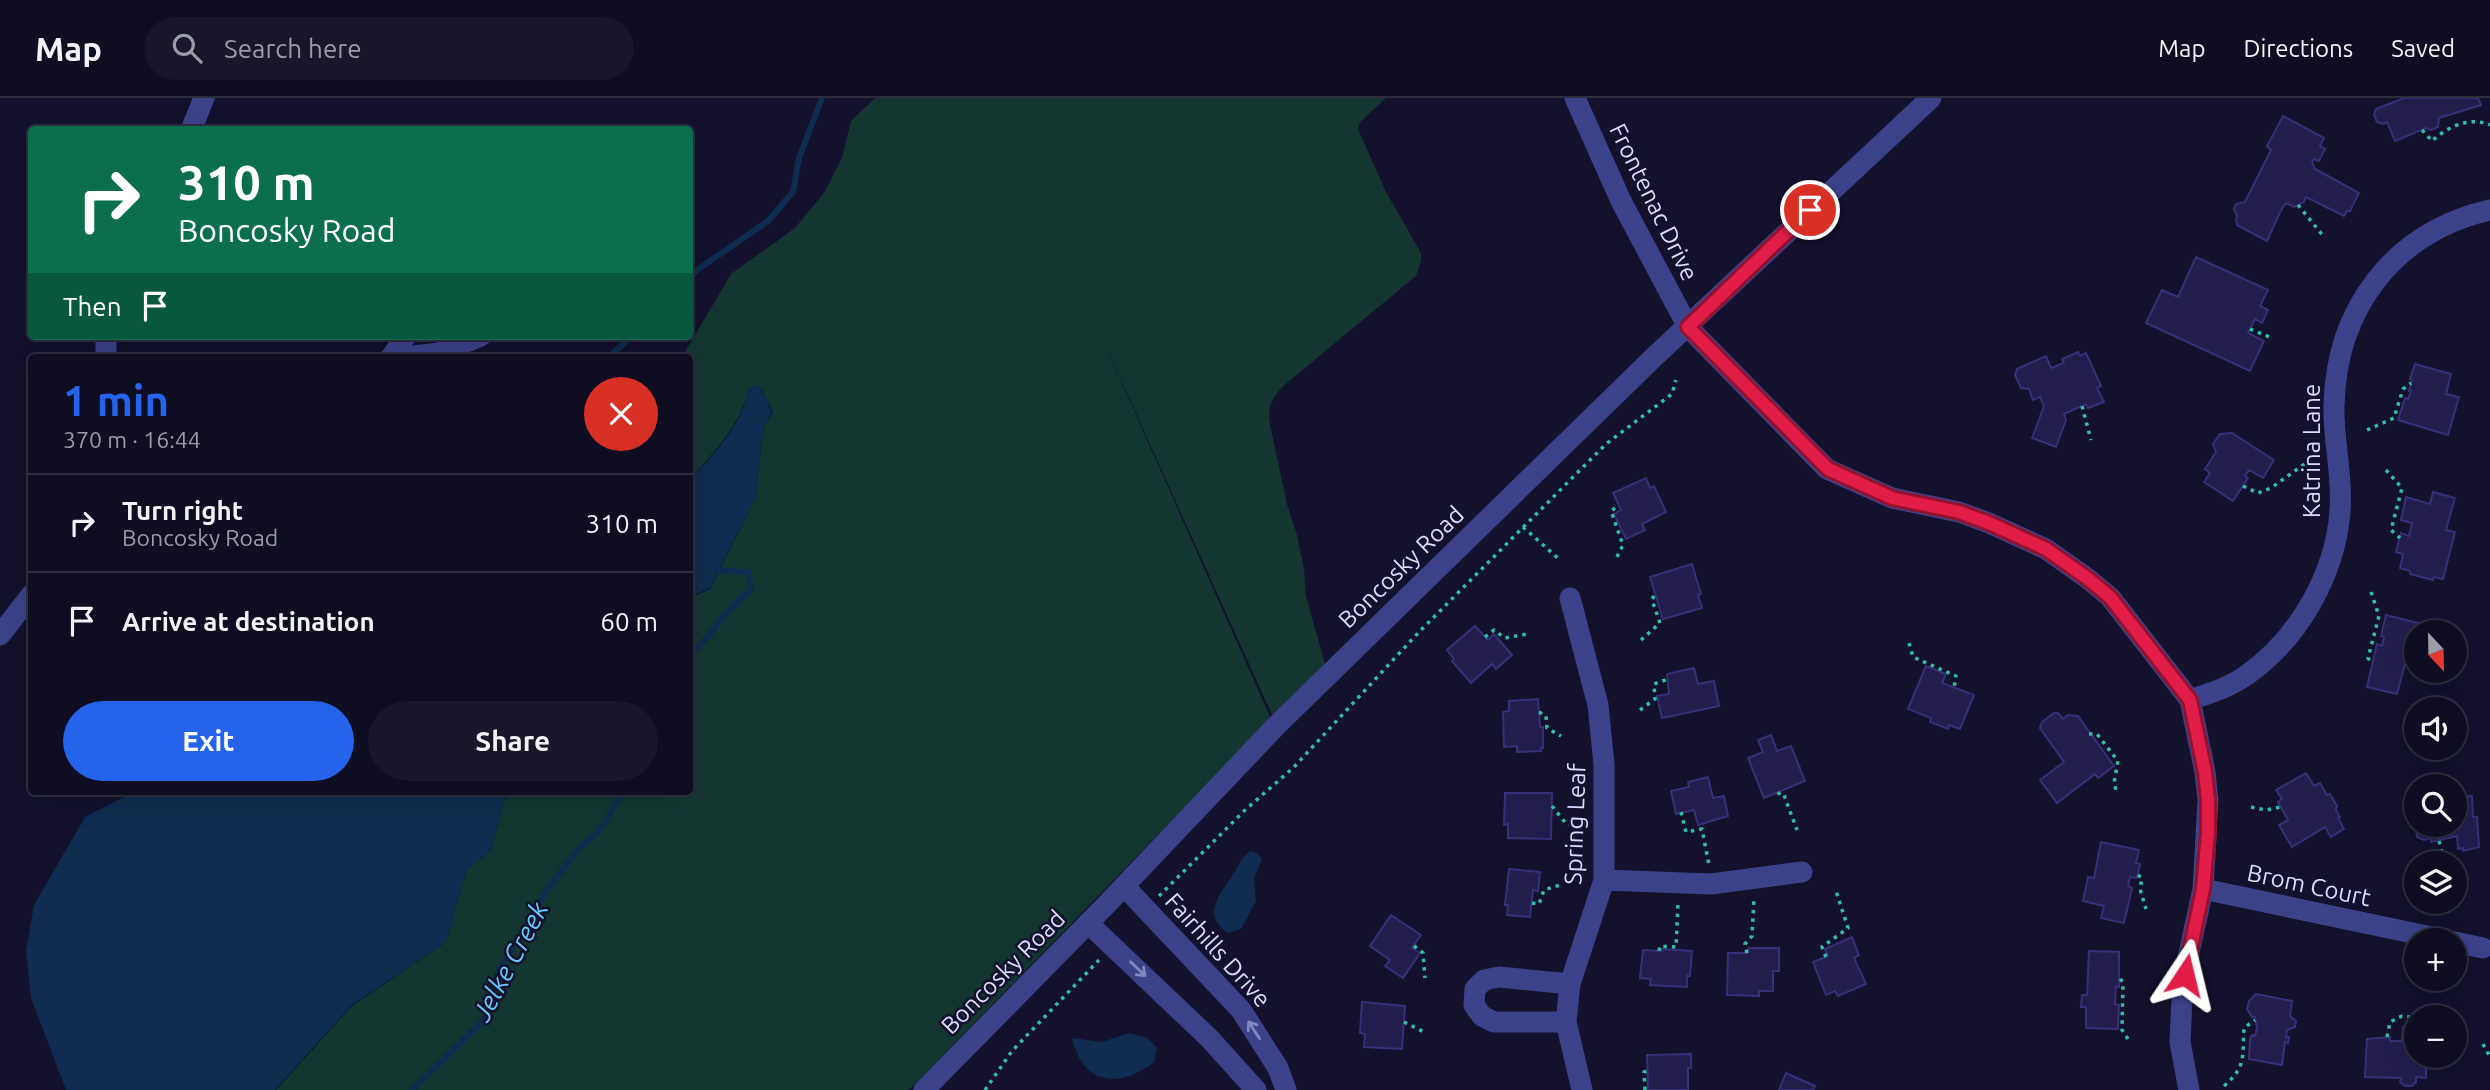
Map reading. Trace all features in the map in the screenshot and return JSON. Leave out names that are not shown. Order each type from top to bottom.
[{"type":"street","points":[[193,126],[204,98]]},
{"type":"street","name":"Frontenac Drive","points":[[1575,98],[1620,201],[1688,327],[1828,469],[1892,498],[1959,512],[2046,549],[2110,597],[2190,700]]},
{"type":"street","name":"Boncosky Road","points":[[924,1090],[1277,725],[1642,369],[1931,98]]},
{"type":"street","name":"Katrina Lane","points":[[2190,700],[2218,691],[2248,674],[2272,653],[2301,618],[2326,577],[2340,514],[2341,474],[2334,407],[2339,358],[2348,326],[2362,297],[2411,244],[2446,224],[2490,210]]},
{"type":"street","points":[[430,354],[471,340]]},
{"type":"street","name":"Spring Leaf","points":[[1570,598],[1599,717],[1604,764],[1604,880],[1570,984],[1566,1022],[1582,1090]]},
{"type":"street","points":[[0,635],[28,599]]},
{"type":"street","points":[[2189,1090],[2180,1042],[2182,998],[2203,889],[2208,800],[2190,700]]},
{"type":"street","points":[[1604,880],[1712,884],[1802,872]]},
{"type":"street","name":"Fairhills Drive","points":[[1124,886],[1241,1010],[1278,1068],[1286,1090]]},
{"type":"street","name":"Brom Court","points":[[2203,889],[2404,931]]},
{"type":"street","points":[[1088,923],[1210,1039],[1256,1090]]},
{"type":"street","points":[[2467,945],[2483,948]]},
{"type":"street","points":[[1566,1022],[1494,1022],[1482,1016],[1474,1004],[1475,989],[1484,981],[1499,977],[1570,984]]},
{"type":"path","points":[[2422,130],[2432,141],[2445,129],[2464,123],[2483,122],[2490,125]]},
{"type":"path","points":[[2298,205],[2325,238]]},
{"type":"path","points":[[2250,329],[2272,338]]},
{"type":"path","points":[[1146,909],[1244,811],[1293,768],[1419,632],[1606,444],[1672,394],[1676,380]]},
{"type":"path","points":[[2367,429],[2394,418],[2403,389],[2411,383]]},
{"type":"path","points":[[2082,407],[2091,440]]},
{"type":"path","points":[[2243,486],[2258,493],[2271,488],[2310,460]]},
{"type":"path","points":[[2386,470],[2402,488],[2391,530],[2400,538]]},
{"type":"path","points":[[1617,557],[1623,545],[1611,511],[1619,505]]},
{"type":"path","points":[[1523,527],[1560,560]]},
{"type":"path","points":[[2371,592],[2379,616],[2368,658],[2372,664]]},
{"type":"path","points":[[1641,640],[1660,623],[1652,600],[1655,593]]},
{"type":"path","points":[[1485,638],[1494,631],[1505,638],[1527,634]]},
{"type":"path","points":[[1909,643],[1913,657],[1956,676],[1954,688]]},
{"type":"path","points":[[1640,710],[1655,699],[1654,684],[1668,679]]},
{"type":"path","points":[[1539,712],[1546,716],[1547,728],[1561,736]]},
{"type":"path","points":[[2089,734],[2097,734],[2118,761],[2114,783],[2117,793]]},
{"type":"path","points":[[1779,792],[1784,796],[1797,830]]},
{"type":"path","points":[[1552,806],[1568,826]]},
{"type":"path","points":[[2251,807],[2266,810],[2281,807]]},
{"type":"path","points":[[1681,813],[1686,832],[1702,829],[1709,865]]},
{"type":"path","points":[[2439,841],[2442,851]]},
{"type":"path","points":[[2138,875],[2141,878],[2140,889],[2146,909]]},
{"type":"path","points":[[1532,903],[1539,904],[1544,890],[1559,884]]},
{"type":"path","points":[[1826,957],[1822,947],[1848,928],[1836,891]]},
{"type":"path","points":[[1747,953],[1745,944],[1752,936],[1754,899]]},
{"type":"path","points":[[1659,951],[1660,946],[1676,947],[1678,904]]},
{"type":"path","points":[[985,1090],[1012,1051],[1112,944]]},
{"type":"path","points":[[1414,946],[1423,953],[1425,978]]},
{"type":"path","points":[[2120,979],[2123,982],[2122,1030],[2130,1042]]},
{"type":"path","points":[[2387,1037],[2390,1022],[2404,1016]]},
{"type":"path","points":[[2224,1086],[2237,1075],[2242,1064],[2244,1028],[2255,1020]]},
{"type":"path","points":[[1404,1022],[1426,1033]]},
{"type":"path","points":[[2483,1044],[2490,1057]]},
{"type":"path","points":[[1645,1090],[1644,1072],[1647,1070]]},
{"type":"green space","points":[[875,98],[1386,98],[1360,122],[1358,129],[1385,190],[1421,253],[1416,276],[1288,382],[1273,399],[1269,414],[1287,504],[1304,569],[1306,596],[1325,664],[1273,717],[1093,318],[1271,719],[909,1090],[276,1090],[352,1006],[446,942],[466,871],[491,850],[504,801],[509,795],[693,795],[693,597],[710,589],[755,499],[764,425],[773,413],[762,389],[755,385],[749,389],[733,426],[693,476],[693,354],[684,354],[731,274],[795,228],[824,193],[842,158],[851,121]]},
{"type":"water","points":[[755,385],[762,389],[772,413],[764,425],[755,499],[710,588],[693,596],[693,477],[734,427],[749,389]]},
{"type":"water","points":[[509,795],[504,801],[491,850],[466,871],[446,942],[352,1005],[275,1090],[66,1090],[31,998],[26,951],[34,905],[85,817],[124,797]]},
{"type":"water","points":[[1250,851],[1257,853],[1262,859],[1254,878],[1256,901],[1241,929],[1229,933],[1216,920],[1215,906],[1240,862]]},
{"type":"water","points":[[1129,1033],[1147,1038],[1157,1048],[1154,1062],[1128,1077],[1115,1079],[1104,1078],[1084,1065],[1072,1038],[1102,1042]]},
{"type":"building","points":[[2404,98],[2478,98],[2481,105],[2439,118],[2438,127],[2431,130],[2426,128],[2395,141],[2387,122],[2377,122],[2374,115],[2376,109]]},
{"type":"building","points":[[2283,116],[2324,138],[2320,146],[2325,149],[2319,161],[2314,159],[2312,162],[2315,169],[2359,193],[2350,211],[2344,216],[2306,197],[2304,202],[2294,207],[2286,203],[2267,241],[2237,225],[2234,209],[2236,204],[2245,202],[2271,150],[2267,146]]},
{"type":"building","points":[[2196,257],[2268,290],[2260,306],[2268,310],[2262,323],[2255,319],[2248,333],[2264,341],[2250,371],[2146,323],[2162,290],[2178,297]]},
{"type":"building","points":[[2078,352],[2080,356],[2086,353],[2101,386],[2097,388],[2104,402],[2088,408],[2086,404],[2064,414],[2066,420],[2056,447],[2032,438],[2044,406],[2040,397],[2033,400],[2029,389],[2021,388],[2015,375],[2017,369],[2046,356],[2051,368],[2064,363],[2062,359]]},
{"type":"building","points":[[2415,364],[2451,374],[2446,394],[2459,397],[2448,435],[2398,420],[2405,398],[2408,399],[2411,391],[2410,379]]},
{"type":"building","points":[[2232,433],[2274,460],[2263,478],[2249,470],[2245,476],[2248,478],[2233,501],[2204,482],[2210,473],[2205,469],[2216,452],[2213,444],[2220,434]]},
{"type":"building","points":[[1646,478],[1650,488],[1654,486],[1666,512],[1642,524],[1645,530],[1626,539],[1614,514],[1621,510],[1613,493]]},
{"type":"building","points":[[2433,492],[2455,498],[2446,530],[2455,532],[2443,579],[2434,577],[2433,580],[2410,574],[2410,571],[2400,568],[2403,554],[2396,552],[2401,533],[2409,536],[2412,523],[2401,520],[2406,497],[2430,504]]},
{"type":"building","points":[[1692,564],[1701,594],[1698,595],[1702,608],[1663,619],[1650,577]]},
{"type":"building","points":[[2386,615],[2406,620],[2404,668],[2397,694],[2367,687],[2377,644],[2382,646],[2384,637],[2381,636]]},
{"type":"building","points":[[1475,626],[1488,640],[1494,634],[1512,655],[1496,669],[1492,664],[1471,683],[1452,661],[1454,659],[1447,650]]},
{"type":"building","points":[[1926,666],[1946,674],[1942,683],[1974,695],[1960,729],[1949,725],[1948,729],[1930,722],[1931,718],[1908,709]]},
{"type":"building","points":[[1694,668],[1698,684],[1714,681],[1719,706],[1662,718],[1657,696],[1669,694],[1667,674]]},
{"type":"building","points":[[1538,699],[1540,727],[1543,727],[1541,751],[1517,752],[1517,746],[1504,747],[1503,712],[1509,711],[1509,701]]},
{"type":"building","points":[[2058,713],[2063,719],[2068,715],[2078,716],[2114,766],[2098,778],[2095,774],[2057,803],[2040,780],[2064,762],[2040,728],[2042,722]]},
{"type":"building","points":[[1771,735],[1777,751],[1791,746],[1805,781],[1764,798],[1748,758],[1763,752],[1758,740]]},
{"type":"building","points":[[2306,773],[2314,786],[2320,783],[2327,795],[2330,794],[2344,829],[2331,837],[2325,827],[2292,847],[2279,825],[2288,820],[2278,802],[2282,799],[2276,790]]},
{"type":"building","points":[[1708,777],[1713,798],[1724,796],[1728,816],[1698,825],[1694,810],[1676,814],[1671,791],[1689,787],[1688,782]]},
{"type":"building","points":[[1505,793],[1552,793],[1551,839],[1508,838],[1508,824],[1504,825]]},
{"type":"building","points":[[2467,796],[2472,796],[2473,817],[2477,817],[2479,847],[2463,851],[2463,848],[2458,849],[2457,837],[2467,837]]},
{"type":"building","points":[[2417,837],[2453,837],[2431,842],[2431,838],[2424,840]]},
{"type":"building","points":[[2101,842],[2139,850],[2136,863],[2140,864],[2137,878],[2130,877],[2128,886],[2132,888],[2124,923],[2101,918],[2104,906],[2083,901],[2088,877],[2094,878]]},
{"type":"building","points":[[1509,869],[1540,872],[1538,891],[1533,890],[1530,917],[1507,915],[1508,905],[1505,905]]},
{"type":"building","points":[[1391,915],[1421,935],[1412,948],[1420,953],[1403,978],[1385,966],[1390,960],[1370,946]]},
{"type":"building","points":[[1852,937],[1859,955],[1854,958],[1866,984],[1838,996],[1835,991],[1826,995],[1813,962],[1828,956],[1825,949]]},
{"type":"building","points":[[1749,948],[1779,948],[1779,971],[1773,971],[1773,991],[1759,991],[1759,996],[1727,995],[1728,953],[1748,953]]},
{"type":"building","points":[[1643,950],[1692,951],[1687,987],[1650,985],[1651,979],[1640,978]]},
{"type":"building","points":[[2089,951],[2119,952],[2119,987],[2116,986],[2115,1004],[2119,1005],[2118,1029],[2086,1028],[2086,1007],[2081,1007],[2082,995],[2087,995]]},
{"type":"building","points":[[2256,994],[2292,1001],[2290,1016],[2296,1021],[2295,1027],[2287,1030],[2286,1037],[2289,1037],[2288,1043],[2285,1042],[2282,1065],[2249,1059],[2250,1039],[2252,1035],[2255,1036],[2257,1028],[2255,1017],[2252,1017],[2247,1009],[2249,1001]]},
{"type":"building","points":[[1362,1002],[1405,1006],[1402,1049],[1364,1047],[1365,1034],[1360,1033]]},
{"type":"building","points":[[2404,1027],[2404,1068],[2426,1068],[2426,1078],[2416,1077],[2412,1086],[2405,1086],[2400,1082],[2401,1078],[2365,1077],[2367,1039],[2390,1037],[2390,1041],[2402,1041]]},
{"type":"building","points":[[1691,1054],[1688,1090],[1648,1090],[1647,1055]]},
{"type":"building","points":[[1786,1073],[1815,1086],[1813,1090],[1779,1090]]},
{"type":"waterway","points":[[693,275],[768,221],[793,192],[799,158],[822,98]]},
{"type":"waterway","points":[[612,354],[628,340]]},
{"type":"waterway","name":"Jelke Creek","points":[[693,654],[732,607],[751,589],[748,572],[712,570]]},
{"type":"waterway","name":"Jelke Creek","points":[[412,1090],[482,1022],[500,969],[550,885],[580,848],[599,831],[622,795]]},
{"type":"route","points":[[1810,210],[1688,327],[1828,469],[1860,486],[1892,498],[1959,512],[1989,523],[2046,549],[2087,578],[2110,597],[2190,700],[2205,772],[2208,833],[2203,889],[2185,975]]}]
